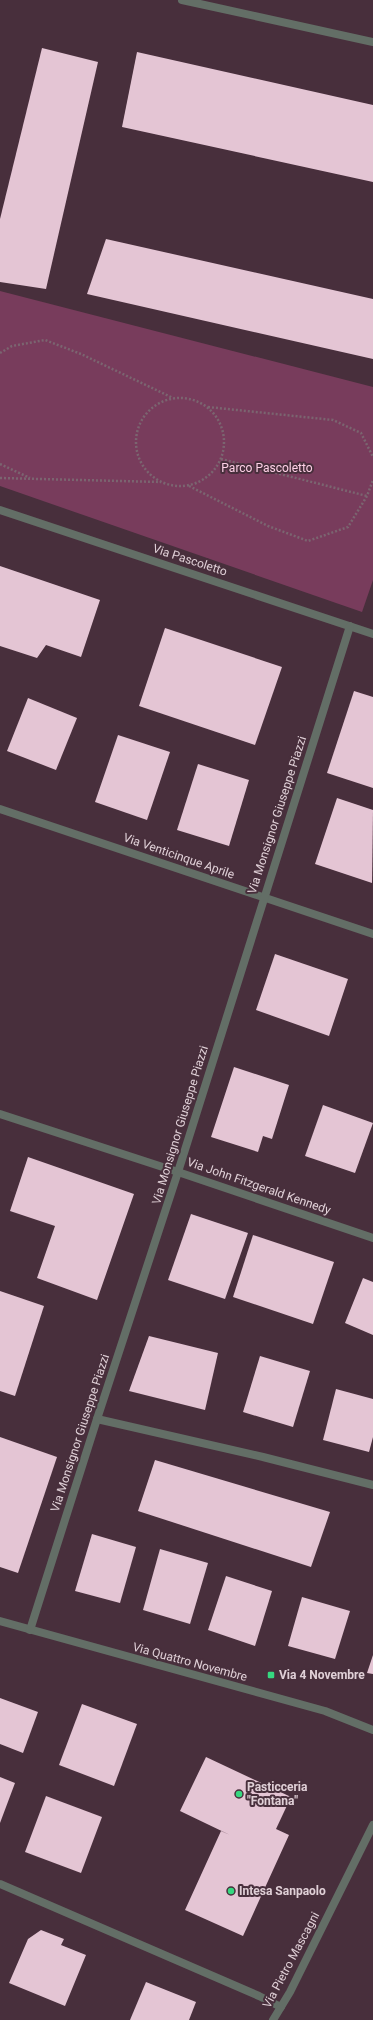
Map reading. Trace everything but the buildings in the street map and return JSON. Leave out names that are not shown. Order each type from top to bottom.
[{"type":"street","points":[[182,0],[373,42]]},
{"type":"street","name":"Via Pascoletto","points":[[0,510],[373,634]]},
{"type":"street","name":"Via Monsignor Giuseppe Piazzi","points":[[30,1630],[178,1172],[263,897],[350,626]]},
{"type":"street","name":"Via Venticinque Aprile","points":[[0,808],[373,934]]},
{"type":"street","name":"Via John Fitzgerald Kennedy","points":[[0,1114],[373,1238]]},
{"type":"street","points":[[97,1419],[263,1457],[373,1486]]},
{"type":"street","name":"Via Quattro Novembre","points":[[0,1621],[325,1711],[373,1730]]},
{"type":"street","name":"Via Pietro Mascagni","points":[[273,2020],[373,1825]]},
{"type":"street","points":[[0,1884],[259,1996],[281,2007]]},
{"type":"path","points":[[0,353],[12,346],[45,340],[81,354],[173,398]]},
{"type":"path","points":[[0,478],[161,482],[174,486],[188,485],[202,481],[213,472],[221,459],[224,445],[223,430],[217,417],[207,407],[196,401],[185,398],[173,398],[160,403],[149,411],[140,422],[136,436],[136,450],[141,463],[150,474],[161,482]]},
{"type":"path","points":[[207,407],[333,420],[361,432],[373,457]]},
{"type":"path","points":[[221,459],[367,496]]},
{"type":"path","points":[[0,464],[31,479]]},
{"type":"path","points":[[188,485],[268,526],[308,541],[348,528],[367,496],[373,480]]},
{"type":"green space","name":"Parco Pascoletto","points":[[0,291],[373,387],[373,580],[362,612],[0,486]]},
{"type":"place","name":"Via 4 Novembre","points":[[271,1675]]},
{"type":"place","name":"Pasticceria \"Fontana\"","points":[[239,1794]]},
{"type":"place","name":"Intesa Sanpaolo","points":[[231,1891]]}]
